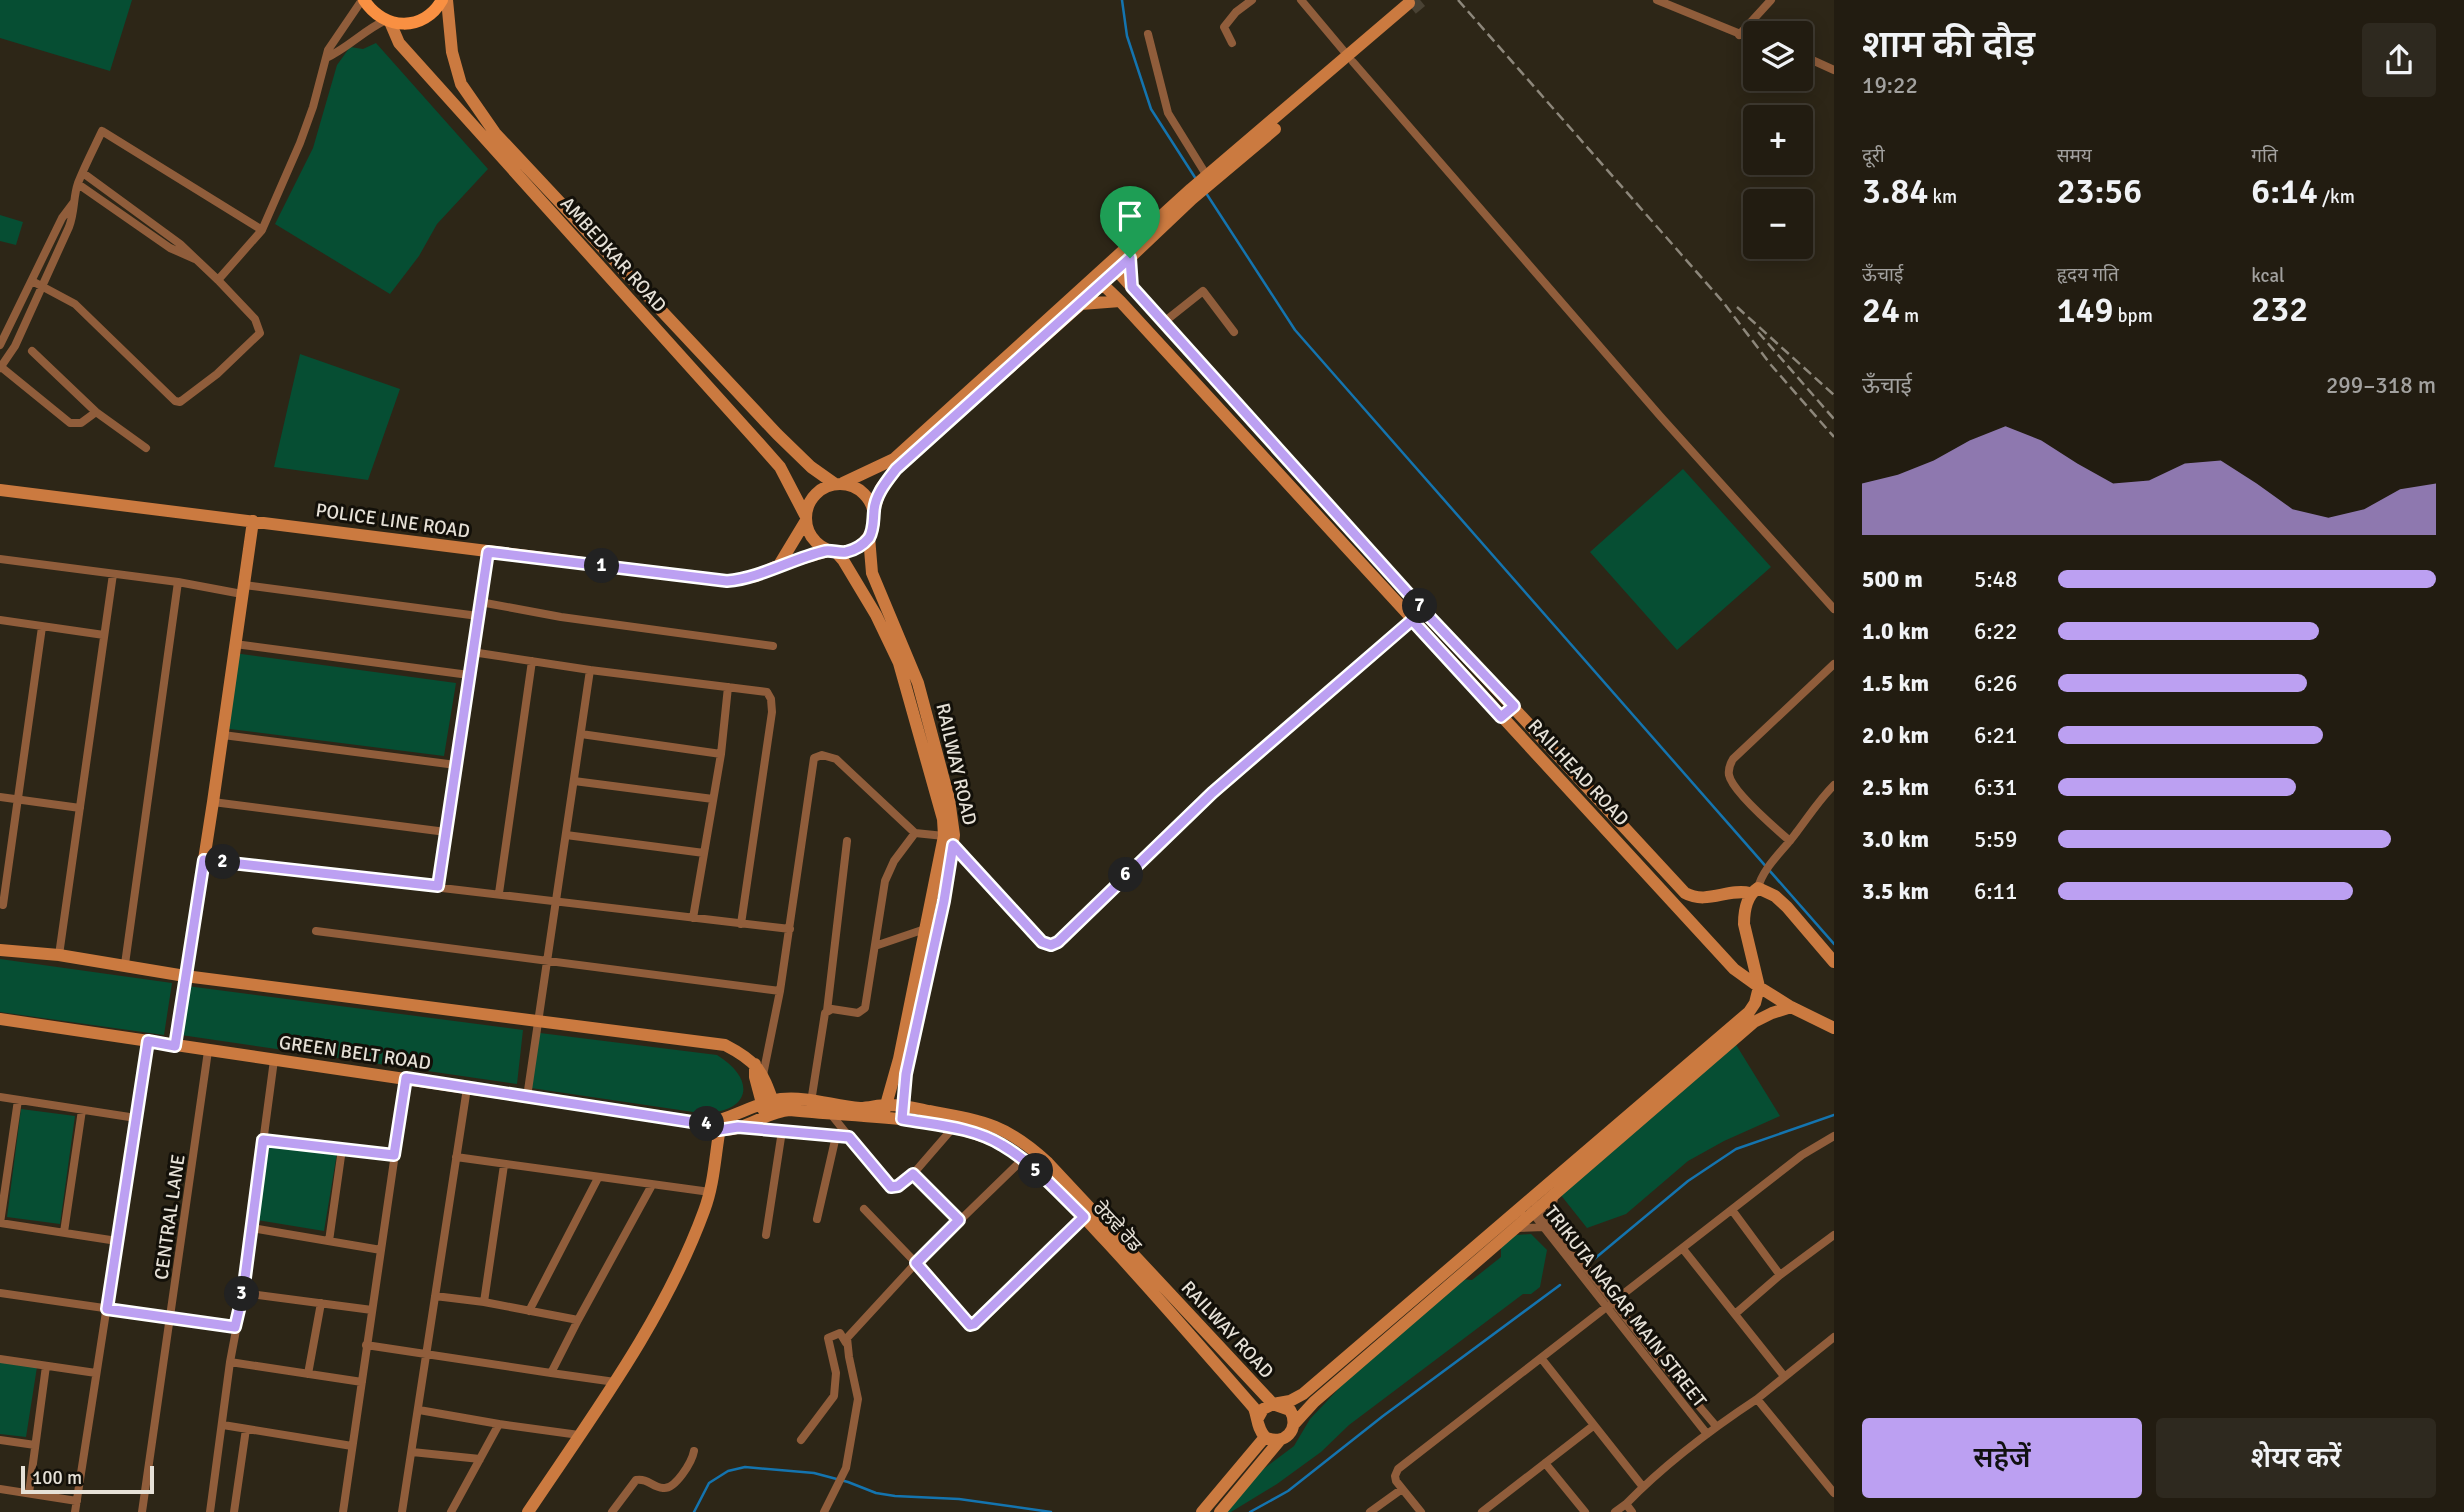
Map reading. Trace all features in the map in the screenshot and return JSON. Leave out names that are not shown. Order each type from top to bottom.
[{"type":"main road","points":[[363,0],[388,21],[408,25],[432,15],[445,0]]},
{"type":"main road","points":[[445,0],[452,52],[461,84],[495,133],[777,435],[811,467],[839,484],[861,490],[869,499],[875,522],[869,537],[859,547],[845,552],[831,551]]},
{"type":"main road","points":[[1114,267],[1130,258],[1206,180],[1411,6]]},
{"type":"main road","name":"AMBEDKAR ROAD","points":[[388,21],[399,43],[780,467],[805,519]]},
{"type":"main road","points":[[779,565],[805,519],[811,498],[823,488],[839,484],[894,459],[1099,281],[1193,195]]},
{"type":"main road","points":[[1130,258],[1132,287]]},
{"type":"main road","name":"RAILHEAD ROAD","points":[[1114,267],[1423,610],[1685,893],[1699,898],[1757,886]]},
{"type":"main road","points":[[874,510],[881,488],[896,469],[1082,304],[1099,281]]},
{"type":"main road","name":"RAILHEAD ROAD","points":[[1099,281],[1734,968],[1791,1007],[1834,1028]]},
{"type":"main road","points":[[1082,304],[1120,301]]},
{"type":"main road","name":"POLICE LINE ROAD","points":[[0,490],[727,581],[756,576],[779,565],[831,551]]},
{"type":"main road","points":[[805,519],[814,542],[843,560],[876,615],[899,663],[949,840],[925,929],[899,1059],[884,1111],[830,1113],[810,1106]]},
{"type":"main road","points":[[175,1046],[214,802],[253,521]]},
{"type":"main road","name":"RAILWAY ROAD","points":[[869,537],[872,573],[918,683],[954,824],[949,840],[944,901],[906,1074],[903,1112]]},
{"type":"main road","points":[[1501,717],[1514,706]]},
{"type":"main road","points":[[1759,987],[1744,925],[1744,914],[1757,886],[1776,896],[1834,962]]},
{"type":"main road","points":[[0,950],[125,964],[185,976],[539,1019],[725,1045],[744,1055],[763,1074],[769,1108]]},
{"type":"main road","name":"RAILWAY ROAD","points":[[705,1124],[720,1125],[792,1099],[810,1106],[903,1112],[993,1124],[1030,1146],[1048,1163],[1273,1404],[1290,1401],[1303,1394],[1533,1207],[1703,1059],[1749,1012],[1755,1003],[1759,987]]},
{"type":"main road","points":[[1223,1508],[1280,1440],[1291,1433],[1294,1424],[1314,1402],[1516,1228],[1533,1207],[1555,1194],[1703,1059],[1754,1023],[1791,1007]]},
{"type":"main road","name":"GREEN BELT ROAD","points":[[0,1019],[705,1124]]},
{"type":"main road","points":[[755,1064],[755,1077],[769,1108]]},
{"type":"main road","points":[[528,1512],[615,1382],[677,1272],[710,1192],[720,1125],[738,1127],[769,1108]]},
{"type":"main road","name":"ਰੇਲਵੇ ਰੋਡ","points":[[903,1112],[1001,1144],[1023,1159],[1084,1217],[1245,1397],[1258,1418]]},
{"type":"main road","points":[[1280,1440],[1265,1437],[1258,1426],[1258,1418],[1263,1409],[1273,1404],[1286,1407],[1290,1410],[1294,1424]]},
{"type":"main road","points":[[1206,1507],[1265,1437]]},
{"type":"street","points":[[218,281],[262,230],[300,143],[333,41],[363,0]]},
{"type":"street","points":[[1232,43],[1224,27],[1236,12],[1252,0]]},
{"type":"street","points":[[1301,0],[1661,416],[1834,609]]},
{"type":"street","points":[[1657,0],[1743,36]]},
{"type":"street","points":[[1740,35],[1771,0]]},
{"type":"street","points":[[326,58],[337,53],[362,33],[388,21]]},
{"type":"street","points":[[1148,34],[1168,113],[1206,180]]},
{"type":"street","points":[[1813,60],[1834,70]]},
{"type":"street","points":[[96,412],[81,423],[70,423],[0,367],[15,346],[69,226],[74,214],[78,184],[102,131],[262,230]]},
{"type":"street","points":[[33,281],[75,304],[175,401],[180,402],[217,374],[260,333],[255,319],[180,244],[83,173]]},
{"type":"street","points":[[78,184],[170,248],[195,259]]},
{"type":"street","points":[[0,345],[62,218],[74,202]]},
{"type":"street","points":[[1164,322],[1203,291],[1234,332]]},
{"type":"street","points":[[32,351],[96,412],[146,448]]},
{"type":"street","points":[[438,886],[488,552]]},
{"type":"street","points":[[0,559],[478,616]]},
{"type":"street","points":[[59,956],[113,574]]},
{"type":"street","points":[[125,964],[178,582]]},
{"type":"street","points":[[480,602],[561,617],[773,646]]},
{"type":"street","points":[[763,1074],[780,991],[812,762],[816,756],[836,759],[915,833],[949,840],[1042,942],[1051,945],[1058,942],[1212,793],[1423,610]]},
{"type":"street","points":[[0,620],[104,635]]},
{"type":"street","points":[[3,905],[43,627]]},
{"type":"street","points":[[235,644],[469,675]]},
{"type":"street","points":[[472,652],[767,692],[772,704],[741,924]]},
{"type":"street","points":[[499,893],[532,661]]},
{"type":"street","points":[[1790,841],[1736,788],[1728,773],[1729,765],[1834,664]]},
{"type":"street","points":[[527,1097],[590,670]]},
{"type":"street","points":[[693,918],[721,754],[728,687]]},
{"type":"street","points":[[581,734],[721,754]]},
{"type":"street","points":[[223,735],[456,765]]},
{"type":"street","points":[[574,781],[713,799]]},
{"type":"street","points":[[1757,886],[1809,812],[1834,785]]},
{"type":"street","points":[[0,797],[80,808]]},
{"type":"street","points":[[214,802],[446,832]]},
{"type":"street","points":[[827,1011],[863,1011],[886,881],[894,861],[915,833]]},
{"type":"street","points":[[566,835],[704,853]]},
{"type":"street","points":[[810,1106],[827,1011],[847,841]]},
{"type":"street","points":[[204,860],[790,929]]},
{"type":"street","points":[[875,946],[925,929]]},
{"type":"street","points":[[316,931],[780,991]]},
{"type":"street","points":[[75,1512],[148,1041]]},
{"type":"street","name":"CENTRAL LANE","points":[[142,1512],[208,1051]]},
{"type":"street","points":[[210,1512],[274,1060]]},
{"type":"street","points":[[343,1512],[406,1078]]},
{"type":"street","points":[[402,1512],[467,1088]]},
{"type":"street","points":[[0,1097],[136,1118]]},
{"type":"street","points":[[18,1100],[0,1223],[117,1241]]},
{"type":"street","points":[[64,1232],[82,1110]]},
{"type":"street","points":[[830,1113],[891,1187],[898,1186],[913,1174],[952,1129]]},
{"type":"street","points":[[738,1127],[849,1137]]},
{"type":"street","points":[[766,1235],[782,1131]]},
{"type":"street","points":[[817,1219],[836,1136]]},
{"type":"street","points":[[1421,1512],[1395,1476],[1398,1469],[1802,1155],[1833,1138]]},
{"type":"street","points":[[263,1140],[394,1155]]},
{"type":"street","points":[[329,1241],[342,1149]]},
{"type":"street","points":[[456,1157],[710,1192]]},
{"type":"street","points":[[846,1343],[854,1328],[916,1263],[1023,1159]]},
{"type":"street","points":[[484,1302],[504,1165]]},
{"type":"street","points":[[913,1174],[959,1220]]},
{"type":"street","points":[[529,1311],[598,1178]]},
{"type":"street","points":[[551,1373],[652,1185]]},
{"type":"street","points":[[1516,1228],[1547,1224],[1555,1194]]},
{"type":"street","name":"TRIKUTA NAGAR MAIN STREET","points":[[1533,1207],[1610,1304],[1707,1434],[1615,1512]]},
{"type":"street","points":[[864,1209],[970,1325],[1084,1217]]},
{"type":"street","points":[[1732,1210],[1780,1275]]},
{"type":"street","points":[[252,1228],[382,1250]]},
{"type":"street","points":[[1735,1314],[1780,1275],[1833,1236]]},
{"type":"street","points":[[1683,1249],[1784,1376]]},
{"type":"street","points":[[0,1293],[235,1327]]},
{"type":"street","points":[[243,1293],[372,1310]]},
{"type":"street","points":[[436,1296],[578,1320]]},
{"type":"street","points":[[308,1374],[321,1303]]},
{"type":"street","points":[[1610,1304],[1716,1426]]},
{"type":"street","points":[[801,1440],[834,1396],[836,1373],[828,1340],[834,1335],[842,1334],[858,1399],[841,1480],[824,1512]]},
{"type":"street","points":[[1707,1434],[1832,1342]]},
{"type":"street","points":[[366,1345],[615,1382]]},
{"type":"street","points":[[1541,1358],[1643,1487]]},
{"type":"street","points":[[0,1359],[96,1373]]},
{"type":"street","points":[[230,1362],[362,1382]]},
{"type":"street","points":[[29,1493],[46,1366]]},
{"type":"street","points":[[1756,1399],[1834,1493]]},
{"type":"street","points":[[419,1410],[579,1435]]},
{"type":"street","points":[[451,1512],[499,1424]]},
{"type":"street","points":[[223,1425],[352,1446]]},
{"type":"street","points":[[1482,1512],[1593,1426]]},
{"type":"street","points":[[234,1512],[246,1429]]},
{"type":"street","points":[[0,1440],[34,1446]]},
{"type":"street","points":[[612,1512],[636,1480],[645,1479],[664,1489],[671,1486],[690,1464],[694,1451]]},
{"type":"street","points":[[412,1452],[480,1460]]},
{"type":"street","points":[[1545,1463],[1585,1512]]},
{"type":"street","points":[[0,1489],[77,1501]]},
{"type":"street","points":[[1370,1512],[1402,1489]]},
{"type":"street","points":[[1626,1504],[1632,1512]]},
{"type":"green space","points":[[0,0],[132,0],[110,71],[0,38]]},
{"type":"green space","points":[[376,43],[488,169],[437,224],[419,256],[390,294],[275,224],[313,148],[337,65],[350,47],[363,49]]},
{"type":"green space","points":[[0,215],[23,222],[16,245],[0,241]]},
{"type":"green space","points":[[300,354],[400,389],[368,480],[274,467]]},
{"type":"green space","points":[[1683,469],[1771,567],[1677,650],[1590,552]]},
{"type":"green space","points":[[234,653],[456,683],[444,756],[222,728]]},
{"type":"green space","points":[[0,959],[172,983],[164,1035],[0,1012]]},
{"type":"green space","points":[[187,986],[523,1030],[517,1084],[181,1035]]},
{"type":"green space","points":[[540,1033],[717,1055],[739,1075],[743,1094],[738,1102],[729,1108],[700,1113],[531,1088]]},
{"type":"green space","points":[[1735,1043],[1780,1116],[1724,1141],[1688,1161],[1626,1214],[1587,1228],[1560,1194]]},
{"type":"green space","points":[[21,1109],[75,1116],[60,1224],[7,1217]]},
{"type":"green space","points":[[270,1143],[337,1153],[324,1231],[257,1220]]},
{"type":"green space","points":[[1531,1234],[1547,1250],[1540,1287],[1531,1294],[1523,1294],[1349,1425],[1321,1452],[1277,1484],[1231,1512],[1224,1512],[1258,1473],[1294,1446],[1310,1419],[1345,1382],[1461,1279],[1472,1280],[1501,1257],[1501,1244],[1516,1235]]},
{"type":"green space","points":[[0,1361],[37,1367],[26,1437],[0,1434]]},
{"type":"waterway","points":[[1122,0],[1127,36],[1151,109],[1196,179]]},
{"type":"waterway","points":[[1206,193],[1295,330],[1834,944]]},
{"type":"waterway","points":[[1587,1265],[1688,1181],[1736,1149],[1834,1115]]},
{"type":"waterway","points":[[1250,1512],[1288,1491],[1383,1416],[1560,1285]]},
{"type":"waterway","points":[[694,1512],[709,1483],[728,1471],[745,1467],[814,1473],[876,1493],[895,1496],[959,1499],[1051,1512]]},
{"type":"tunnel","points":[[1412,9],[1423,0]]},
{"type":"railway","points":[[1458,0],[1723,302],[1771,365],[1834,437]]},
{"type":"railway","points":[[1737,307],[1834,395]]},
{"type":"railway","points":[[1758,332],[1834,419]]},
{"type":"route","points":[[1130,258],[1132,287],[1423,610],[1514,706],[1501,717],[1412,620],[1212,793],[1058,942],[1051,945],[1042,942],[953,845],[944,901],[906,1074],[902,1119],[969,1132],[1001,1144],[1023,1159],[1084,1217],[1008,1293],[970,1325],[916,1263],[959,1220],[913,1174],[898,1186],[891,1187],[849,1137],[738,1127],[719,1130],[705,1124],[406,1078],[394,1155],[263,1140],[243,1293],[235,1327],[107,1309],[148,1041],[175,1046],[204,860],[438,886],[488,552],[727,581],[756,576],[779,565],[828,551],[845,552],[859,547],[869,537],[875,522],[874,510],[881,488],[896,469],[1130,258]]}]
